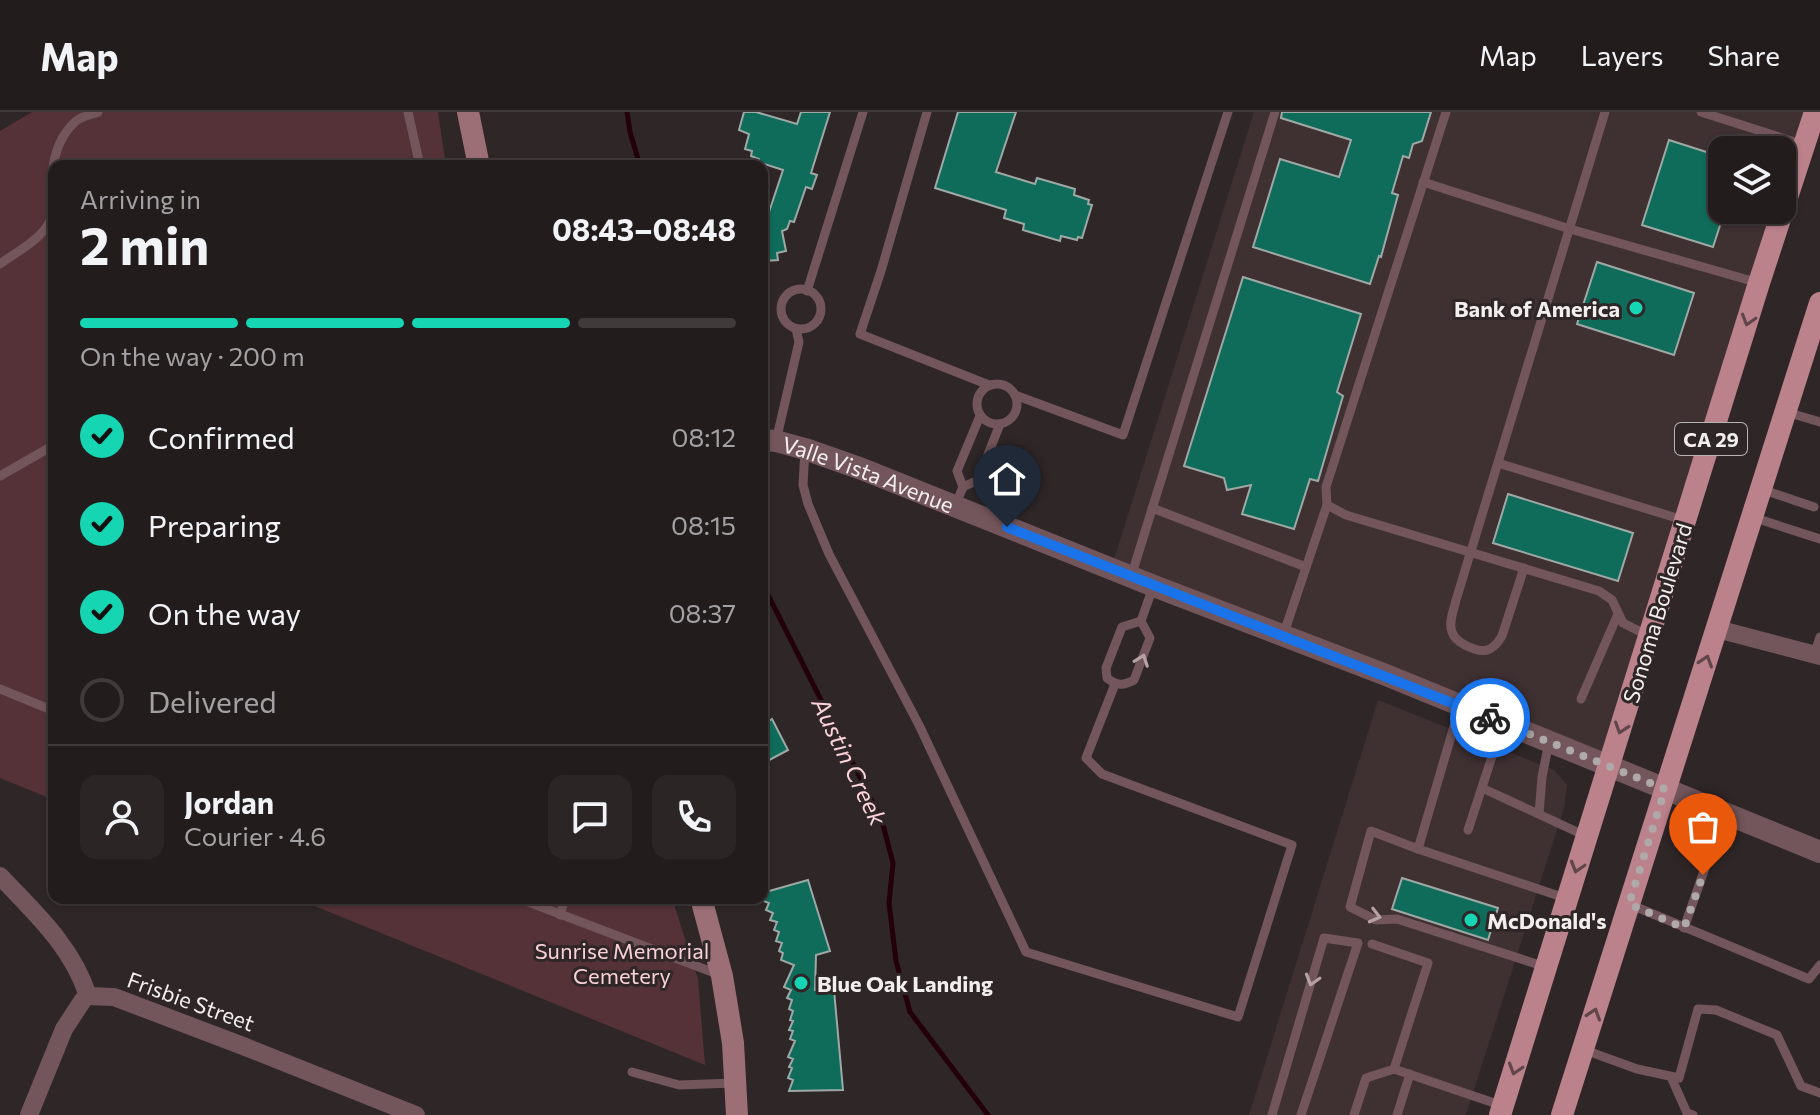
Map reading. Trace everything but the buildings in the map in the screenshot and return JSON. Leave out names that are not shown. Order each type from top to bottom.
[{"type":"main road","points":[[468,112],[478,160]]},
{"type":"main road","name":"Sonoma Boulevard","points":[[1502,1110],[1815,112]]},
{"type":"main road","name":"CA 29","points":[[1562,1115],[1818,315]]},
{"type":"main road","points":[[703,904],[722,976],[733,1043],[737,1115]]},
{"type":"street","name":"Valle Vista Avenue","points":[[769,440],[959,497],[1131,577],[1818,847]]},
{"type":"street","points":[[1717,629],[1818,649]]},
{"type":"street","points":[[0,876],[61,941],[82,978],[88,996],[64,1029],[29,1115]]},
{"type":"street","name":"Frisbie Street","points":[[88,996],[114,997],[411,1114]]},
{"type":"lane","points":[[55,160],[61,140],[77,119],[98,112]]},
{"type":"lane","points":[[408,112],[419,160]]},
{"type":"lane","points":[[807,291],[863,112]]},
{"type":"lane","points":[[927,112],[860,334],[989,385],[1006,386],[1015,395],[1123,435],[1228,112]]},
{"type":"lane","points":[[1131,577],[1275,112]]},
{"type":"lane","points":[[1283,636],[1327,505],[1326,487],[1446,112]]},
{"type":"lane","points":[[1524,568],[1502,636],[1493,648],[1475,650],[1459,641],[1452,634],[1451,621],[1470,552],[1605,112]]},
{"type":"lane","points":[[1701,112],[1804,145]]},
{"type":"lane","points":[[1423,182],[1570,229],[1759,283]]},
{"type":"lane","points":[[0,264],[45,231],[48,225]]},
{"type":"lane","points":[[807,291],[818,300],[820,313],[814,324],[796,329],[782,316],[782,302],[791,292],[807,291]]},
{"type":"lane","points":[[769,440],[799,342],[796,329]]},
{"type":"lane","points":[[989,385],[977,399],[977,411],[989,423],[1006,422],[1015,413],[1015,395]]},
{"type":"lane","points":[[1786,412],[1820,422]]},
{"type":"lane","points":[[959,497],[957,471],[980,416]]},
{"type":"lane","points":[[959,497],[978,480],[1000,424]]},
{"type":"lane","points":[[0,476],[48,448]]},
{"type":"lane","points":[[805,449],[803,485],[824,542],[919,725],[1026,952],[1238,1017],[1292,845],[1102,774],[1086,758],[1115,684]]},
{"type":"lane","points":[[1498,463],[1686,521]]},
{"type":"lane","points":[[1761,489],[1814,507]]},
{"type":"lane","points":[[1327,505],[1346,515],[1599,591],[1612,600],[1623,623],[1650,636]]},
{"type":"lane","points":[[1152,508],[1306,567]]},
{"type":"lane","points":[[1752,517],[1820,539]]},
{"type":"lane","points":[[1141,621],[1122,627],[1106,668],[1107,678],[1115,684],[1125,685],[1134,680],[1150,638],[1141,621],[1154,586]]},
{"type":"lane","points":[[1581,699],[1618,614]]},
{"type":"lane","points":[[0,689],[48,709]]},
{"type":"lane","points":[[1418,849],[1460,706]]},
{"type":"lane","points":[[1468,830],[1503,723]]},
{"type":"lane","points":[[1539,814],[1549,742]]},
{"type":"lane","points":[[1482,788],[1586,836]]},
{"type":"lane","points":[[1546,967],[1397,919],[1376,920],[1350,907],[1371,831],[1567,898]]},
{"type":"lane","points":[[1684,928],[1712,848]]},
{"type":"lane","points":[[533,904],[722,976]]},
{"type":"lane","points":[[560,915],[563,904]]},
{"type":"lane","points":[[1629,904],[1809,979],[1820,965]]},
{"type":"lane","points":[[1272,1115],[1324,938],[1358,943],[1301,1115]]},
{"type":"lane","points":[[1372,944],[1428,963],[1394,1069]]},
{"type":"lane","points":[[1582,1049],[1637,1069],[1679,1078],[1698,1009],[1716,1010],[1777,1035],[1801,1086],[1820,1093]]},
{"type":"lane","points":[[1354,1115],[1366,1078],[1394,1069],[1502,1110]]},
{"type":"lane","points":[[632,1072],[679,1085],[736,1083]]},
{"type":"lane","points":[[1397,1115],[1410,1074]]},
{"type":"lane","points":[[1671,1077],[1687,1113],[1693,1115]]},
{"type":"shaded area","points":[[1254,112],[1817,112],[1796,178],[1796,136],[1708,136],[1708,224],[1781,224],[1608,766],[1111,569]]},
{"type":"shaded area","points":[[1378,700],[1554,770],[1567,785],[1564,808],[1466,1115],[1249,1115]]},
{"type":"green space","points":[[32,112],[438,112],[445,160],[48,160],[48,798],[0,778],[0,131]]},
{"type":"green space","name":"Sunrise Memorial Cemetery","points":[[310,904],[674,904],[698,979],[705,1065]]},
{"type":"waterway","name":"Austin Creek","points":[[627,112],[638,160]]},
{"type":"waterway","name":"Austin Creek","points":[[768,595],[882,821],[893,863],[889,903],[896,961],[910,1012],[988,1115]]},
{"type":"way so far","points":[[1490,718],[1665,789],[1629,904],[1684,928],[1703,875]]},
{"type":"place","name":"Bank of America","points":[[1636,308]]},
{"type":"place","name":"McDonald's","points":[[1471,920]]},
{"type":"place","name":"Blue Oak Landing","points":[[801,983]]},
{"type":"route","points":[[1007,527],[1490,718]]}]
